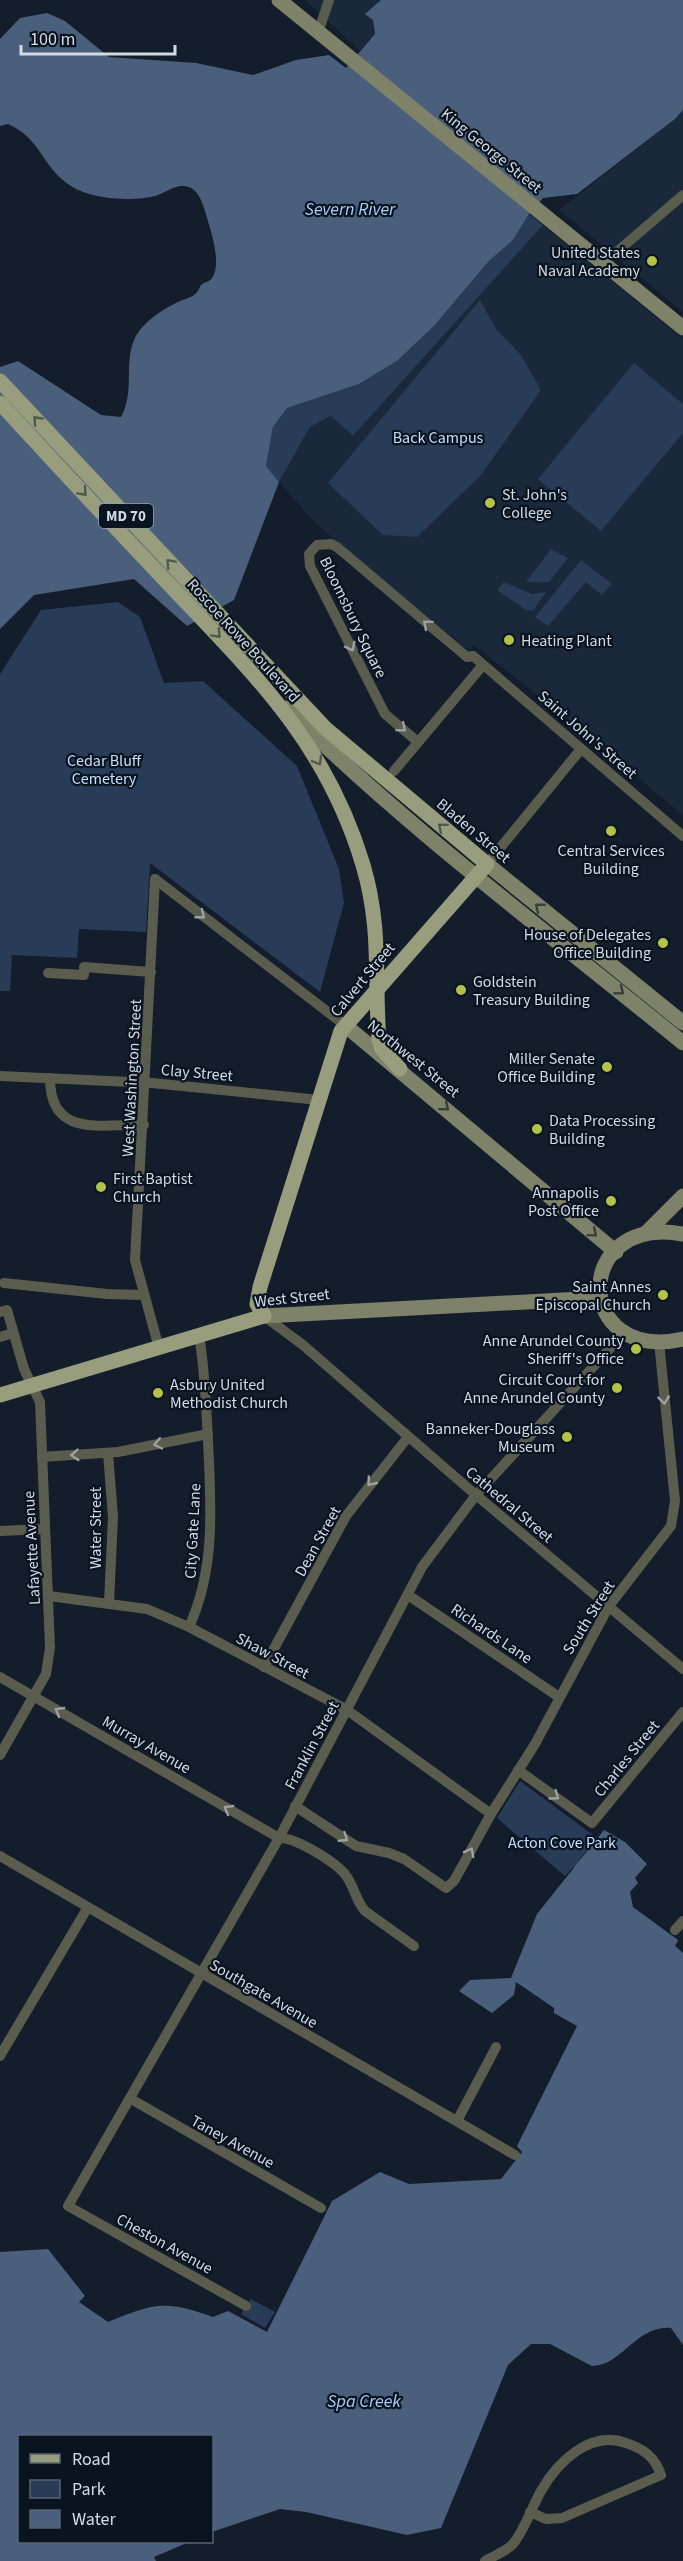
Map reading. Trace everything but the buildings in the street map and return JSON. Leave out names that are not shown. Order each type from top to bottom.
[{"type":"main road","name":"King George Street","points":[[279,0],[683,328]]},
{"type":"main road","name":"Roscoe Rowe Boulevard","points":[[0,381],[248,657],[301,732],[330,782],[350,826],[372,905],[378,948],[379,1040],[382,1049],[400,1069]]},
{"type":"main road","name":"Roscoe Rowe Boulevard","points":[[0,404],[248,657]]},
{"type":"main road","name":"Bladen Street","points":[[248,657],[325,728],[487,864],[683,1023]]},
{"type":"main road","name":"Bladen Street","points":[[274,695],[337,758],[476,876],[683,1043]]},
{"type":"main road","name":"Calvert Street","points":[[264,1316],[257,1304],[260,1287],[341,1031],[487,864]]},
{"type":"main road","name":"Northwest Street","points":[[346,1026],[616,1252]]},
{"type":"main road","points":[[683,1196],[645,1234],[630,1241],[616,1252],[600,1275],[599,1298],[609,1317],[625,1332],[659,1342],[683,1339]]},
{"type":"main road","points":[[645,1234],[683,1234]]},
{"type":"main road","name":"West Street","points":[[0,1395],[264,1316],[599,1298]]},
{"type":"street","points":[[318,33],[328,0]]},
{"type":"street","points":[[619,250],[683,195]]},
{"type":"street","name":"Bloomsbury Square","points":[[418,742],[385,714],[310,566],[309,554],[312,549],[323,543],[337,547],[467,657],[473,656]]},
{"type":"street","name":"Saint John's Street","points":[[473,656],[683,836]]},
{"type":"street","points":[[394,771],[483,665]]},
{"type":"street","name":"Calvert Street","points":[[487,864],[581,748]]},
{"type":"street","name":"West Washington Street","points":[[155,879],[144,1125],[135,1260],[159,1348]]},
{"type":"street","name":"Northwest Street","points":[[155,879],[346,1026]]},
{"type":"street","points":[[48,973],[84,975],[84,967],[151,972]]},
{"type":"street","name":"Clay Street","points":[[0,1076],[145,1083],[319,1100]]},
{"type":"street","points":[[50,1078],[51,1103],[73,1124],[144,1125]]},
{"type":"street","points":[[4,1282],[107,1294],[144,1295]]},
{"type":"street","name":"Lafayette Avenue","points":[[0,1312],[7,1310],[13,1333],[40,1402],[49,1596],[49,1660],[46,1674],[0,1755]]},
{"type":"street","name":"Cathedral Street","points":[[264,1316],[303,1345],[476,1495],[683,1669]]},
{"type":"street","name":"Franklin Street","points":[[68,2206],[279,1838],[437,1544],[476,1495],[625,1332]]},
{"type":"street","points":[[0,1337],[13,1333]]},
{"type":"street","name":"City Gate Lane","points":[[189,1627],[203,1594],[211,1509],[207,1390],[199,1335]]},
{"type":"street","name":"South Street","points":[[296,1806],[356,1846],[389,1852],[404,1859],[446,1888],[454,1881],[609,1606],[664,1537],[674,1515],[659,1342]]},
{"type":"street","points":[[42,1457],[108,1453],[208,1434]]},
{"type":"street","name":"Dean Street","points":[[264,1667],[346,1516],[408,1437]]},
{"type":"street","name":"Water Street","points":[[108,1453],[113,1517],[109,1603]]},
{"type":"street","points":[[0,1531],[45,1529]]},
{"type":"street","name":"Richards Lane","points":[[408,1595],[559,1696]]},
{"type":"street","name":"Shaw Street","points":[[49,1596],[147,1610],[189,1627],[347,1710],[490,1814]]},
{"type":"street","name":"Murray Avenue","points":[[0,1677],[279,1838],[290,1837],[339,1868],[348,1878],[359,1904],[365,1911],[414,1946]]},
{"type":"street","name":"Charles Street","points":[[518,1770],[592,1823],[683,1712]]},
{"type":"street","name":"Southgate Avenue","points":[[0,1856],[515,2155]]},
{"type":"street","points":[[0,2056],[88,1907]]},
{"type":"street","points":[[675,1930],[683,1921]]},
{"type":"street","points":[[457,2121],[496,2047]]},
{"type":"street","name":"Taney Avenue","points":[[131,2099],[321,2208]]},
{"type":"street","name":"Cheston Avenue","points":[[68,2206],[246,2306]]},
{"type":"street","points":[[485,2561],[512,2545],[530,2512],[559,2466],[584,2446],[605,2438],[640,2447],[656,2461],[661,2475],[562,2518],[546,2519],[530,2512]]},
{"type":"shaded area","points":[[305,0],[381,0],[365,14],[373,20],[375,34],[360,51]]},
{"type":"shaded area","name":"United States Naval Academy","points":[[683,110],[683,312],[559,210],[675,119]]},
{"type":"shaded area","name":"St. John's College","points":[[543,225],[683,339],[683,815],[474,645],[469,651],[315,523],[279,482],[310,427],[332,416],[353,436]]},
{"type":"green space","points":[[529,214],[543,225],[353,436],[331,416],[310,427],[279,482],[266,466],[273,427],[287,408],[359,384],[397,361],[434,326],[489,261],[513,240]]},
{"type":"green space","name":"Back Campus","points":[[480,300],[496,329],[521,355],[541,390],[481,475],[417,537],[383,535],[328,483]]},
{"type":"green space","points":[[634,363],[683,404],[683,433],[601,531],[538,479]]},
{"type":"green space","points":[[551,549],[568,558],[549,582],[526,582]]},
{"type":"green space","points":[[581,560],[612,584],[602,595],[586,582],[548,626],[535,617]]},
{"type":"green space","points":[[504,582],[532,594],[546,592],[533,611],[526,610],[497,590]]},
{"type":"green space","name":"Cedar Bluff Cemetery","points":[[118,602],[140,617],[164,683],[203,681],[297,766],[339,869],[344,903],[320,992],[150,863],[146,932],[79,929],[77,958],[12,955],[10,991],[0,991],[0,674],[41,610]]},
{"type":"green space","name":"Acton Cove Park","points":[[520,1781],[597,1838],[580,1859],[584,1862],[578,1870],[573,1867],[565,1876],[497,1818]]},
{"type":"green space","points":[[251,2299],[275,2312],[265,2328],[241,2314]]},
{"type":"water","name":"Severn River","points":[[381,0],[683,0],[683,110],[675,119],[577,194],[543,198],[529,214],[513,240],[489,261],[434,326],[397,361],[359,384],[287,408],[273,427],[266,466],[279,482],[234,600],[187,626],[134,579],[34,595],[0,629],[0,367],[18,361],[101,415],[121,417],[128,397],[130,354],[137,334],[157,314],[191,297],[201,285],[212,278],[215,271],[216,254],[204,208],[199,196],[190,187],[180,186],[155,196],[135,199],[89,194],[61,179],[35,145],[19,130],[8,124],[0,126],[0,39],[20,18],[47,13],[65,21],[109,57],[196,63],[253,75],[296,60],[329,55],[346,68],[375,34],[373,20],[365,14]]},
{"type":"water","name":"Spa Creek","points":[[604,1830],[625,1842],[647,1864],[635,1878],[638,1883],[630,1892],[633,1907],[678,1940],[675,1946],[683,1953],[683,2345],[671,2328],[659,2329],[648,2333],[612,2360],[592,2366],[550,2344],[531,2344],[508,2365],[441,2528],[407,2535],[306,2512],[280,2509],[213,2532],[213,2435],[18,2435],[18,2543],[187,2543],[154,2557],[156,2561],[0,2561],[0,2252],[48,2249],[85,2296],[79,2302],[108,2322],[137,2311],[171,2306],[213,2317],[228,2311],[267,2332],[332,2201],[380,2172],[409,2184],[501,2179],[522,2152],[517,2146],[577,2026],[554,2013],[554,2008],[516,1982],[514,1995],[492,2013],[459,1991],[470,1980],[511,1978],[537,1914]]},
{"type":"place","name":"United States Naval Academy","points":[[652,261]]},
{"type":"place","name":"St. John's College","points":[[490,503]]},
{"type":"place","name":"Heating Plant","points":[[509,640]]},
{"type":"place","name":"Central Services Building","points":[[611,831]]},
{"type":"place","name":"House of Delegates Office Building","points":[[663,943]]},
{"type":"place","name":"Goldstein Treasury Building","points":[[461,990]]},
{"type":"place","name":"Miller Senate Office Building","points":[[607,1067]]},
{"type":"place","name":"Data Processing Building","points":[[537,1129]]},
{"type":"place","name":"First Baptist Church","points":[[101,1187]]},
{"type":"place","name":"Annapolis Post Office","points":[[611,1201]]},
{"type":"place","name":"Saint Annes Episcopal Church","points":[[663,1295]]},
{"type":"place","name":"Anne Arundel County Sheriff's Office","points":[[636,1349]]},
{"type":"place","name":"Circuit Court for Anne Arundel County","points":[[617,1388]]},
{"type":"place","name":"Asbury United Methodist Church","points":[[158,1393]]},
{"type":"place","name":"Banneker-Douglass Museum","points":[[567,1437]]}]
